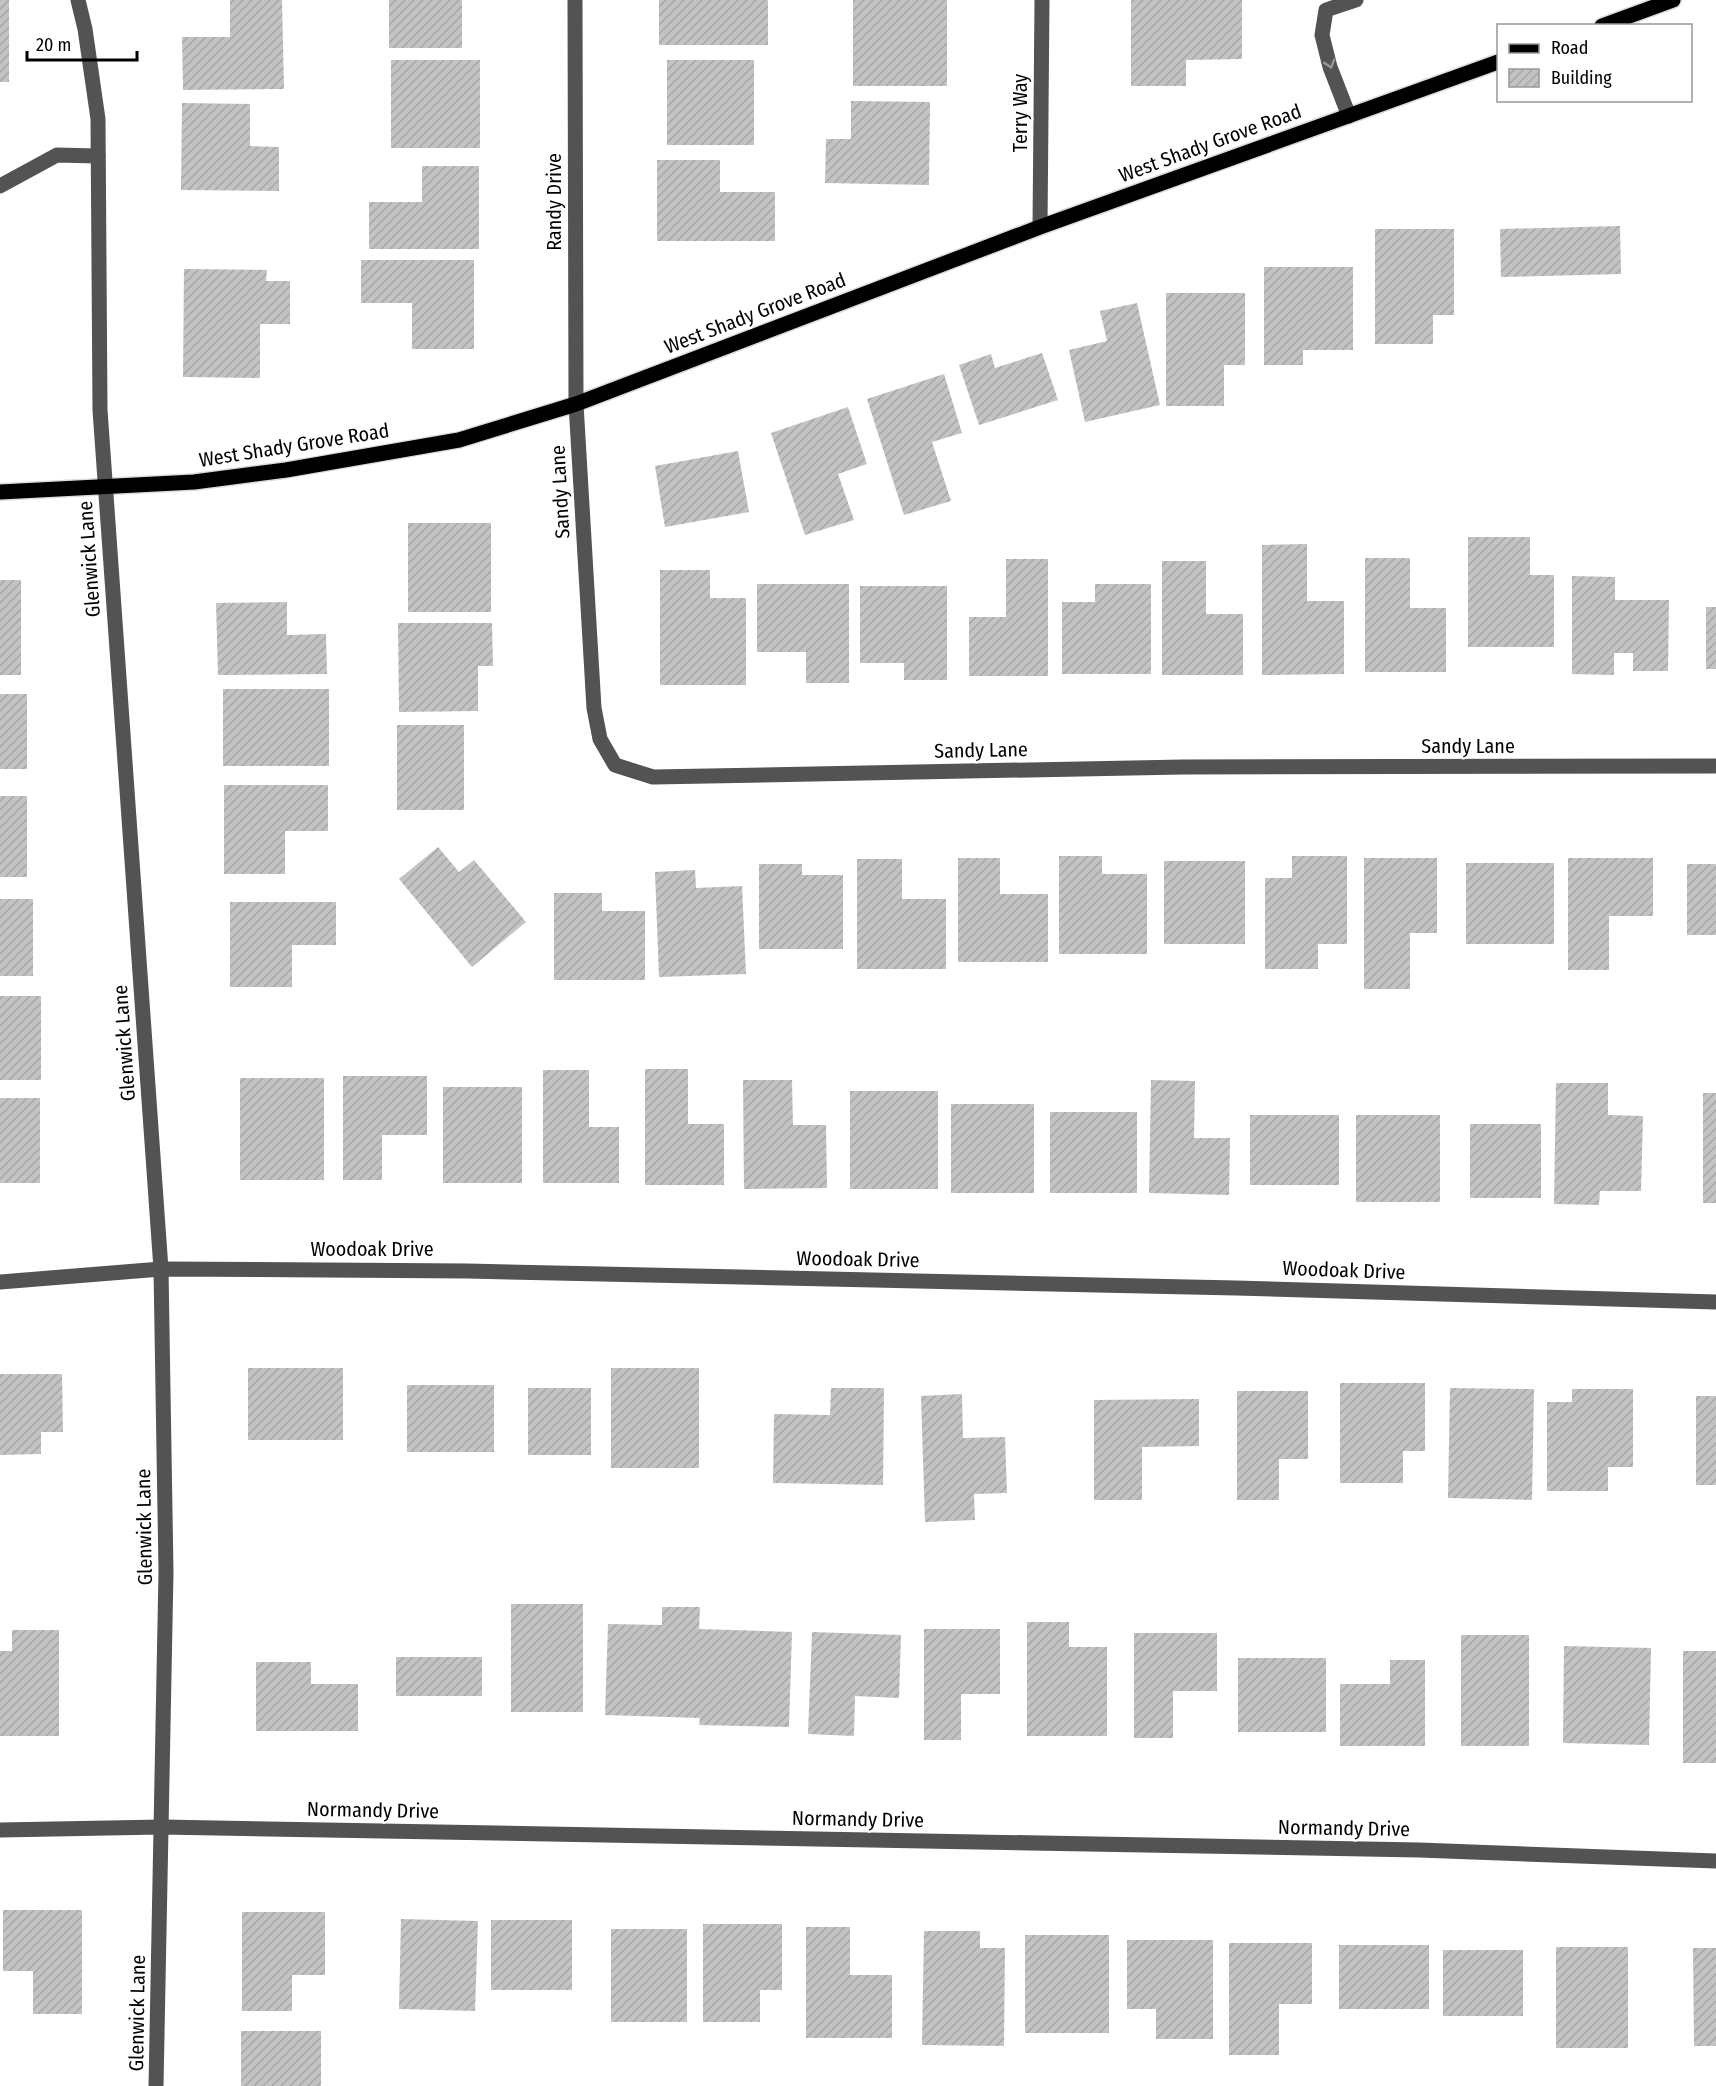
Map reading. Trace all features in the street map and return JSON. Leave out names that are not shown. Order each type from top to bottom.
[{"type":"main road","points":[[1607,24],[1673,0]]},
{"type":"main road","name":"West Shady Grove Road","points":[[0,492],[194,482],[286,470],[459,440],[576,404],[1040,227],[1497,62]]},
{"type":"street","name":"Glenwick Lane","points":[[78,0],[85,29],[98,119],[100,410],[160,1269],[166,1572],[156,2086]]},
{"type":"street","name":"Randy Drive","points":[[575,0],[576,404]]},
{"type":"street","name":"Terry Way","points":[[1040,227],[1042,0]]},
{"type":"street","points":[[1349,116],[1330,67],[1322,35],[1326,10],[1356,0]]},
{"type":"street","points":[[0,186],[57,155],[98,156]]},
{"type":"street","name":"Sandy Lane","points":[[576,404],[594,708],[600,739],[615,765],[653,777],[1183,767],[1716,766]]},
{"type":"street","name":"Woodoak Drive","points":[[0,1282],[160,1269],[467,1271],[1716,1302]]},
{"type":"street","name":"Normandy Drive","points":[[0,1830],[162,1827],[1419,1850],[1716,1861]]},
{"type":"building","points":[[0,0],[9,0],[9,82],[0,82]]},
{"type":"building","points":[[230,0],[282,0],[284,89],[183,90],[182,37],[230,37]]},
{"type":"building","points":[[389,0],[462,0],[462,48],[389,48]]},
{"type":"building","points":[[659,0],[768,0],[768,45],[659,45]]},
{"type":"building","points":[[853,0],[947,0],[947,86],[853,86]]},
{"type":"building","points":[[1131,0],[1242,0],[1242,59],[1186,60],[1186,86],[1131,86]]},
{"type":"building","points":[[391,60],[480,60],[480,148],[391,148]]},
{"type":"building","points":[[667,60],[754,60],[754,145],[667,145]]},
{"type":"building","points":[[851,101],[930,102],[929,185],[825,183],[826,139],[851,139]]},
{"type":"building","points":[[182,103],[250,104],[250,146],[279,147],[279,191],[181,190]]},
{"type":"building","points":[[657,160],[720,160],[720,192],[775,192],[775,241],[657,241]]},
{"type":"building","points":[[422,166],[479,166],[479,249],[369,249],[369,202],[422,202]]},
{"type":"building","points":[[1620,226],[1621,274],[1501,277],[1500,229]]},
{"type":"building","points":[[1375,229],[1454,229],[1454,315],[1433,315],[1433,344],[1375,344]]},
{"type":"building","points":[[361,260],[474,260],[474,349],[412,349],[412,303],[361,303]]},
{"type":"building","points":[[1264,267],[1353,267],[1353,350],[1303,350],[1303,365],[1264,365]]},
{"type":"building","points":[[184,269],[267,270],[266,281],[290,281],[290,324],[260,324],[260,378],[183,377]]},
{"type":"building","points":[[1166,293],[1245,293],[1245,365],[1224,365],[1224,406],[1166,406]]},
{"type":"building","points":[[1137,303],[1160,405],[1085,422],[1069,350],[1107,341],[1100,311]]},
{"type":"building","points":[[1042,353],[1058,400],[979,425],[959,365],[991,354],[995,368]]},
{"type":"building","points":[[944,374],[962,433],[932,442],[951,501],[904,515],[867,399]]},
{"type":"building","points":[[848,407],[867,464],[838,474],[854,520],[805,535],[771,433]]},
{"type":"building","points":[[738,451],[749,512],[665,527],[655,466]]},
{"type":"building","points":[[408,523],[491,523],[491,612],[408,612]]},
{"type":"building","points":[[1468,537],[1530,537],[1530,575],[1554,575],[1554,647],[1468,647]]},
{"type":"building","points":[[1307,544],[1307,601],[1344,601],[1344,674],[1262,675],[1262,545]]},
{"type":"building","points":[[1365,558],[1410,558],[1410,608],[1446,608],[1446,672],[1365,672]]},
{"type":"building","points":[[1006,559],[1048,559],[1048,676],[969,676],[969,617],[1006,617]]},
{"type":"building","points":[[1162,561],[1206,561],[1206,614],[1243,614],[1243,675],[1162,675]]},
{"type":"building","points":[[660,570],[710,570],[710,598],[746,598],[746,685],[660,685]]},
{"type":"building","points":[[1572,576],[1615,577],[1615,600],[1669,600],[1668,671],[1633,671],[1633,653],[1614,653],[1614,675],[1572,674]]},
{"type":"building","points":[[0,580],[21,580],[21,675],[0,675]]},
{"type":"building","points":[[757,584],[849,584],[849,683],[806,683],[806,652],[757,652]]},
{"type":"building","points":[[1095,584],[1151,584],[1151,674],[1062,674],[1062,602],[1095,602]]},
{"type":"building","points":[[860,586],[947,586],[947,680],[904,680],[904,663],[860,663]]},
{"type":"building","points":[[287,602],[287,635],[326,634],[327,674],[218,675],[216,603]]},
{"type":"building","points":[[1706,607],[1716,607],[1716,669],[1706,669]]},
{"type":"building","points":[[398,623],[492,623],[493,666],[478,666],[478,711],[399,712]]},
{"type":"building","points":[[223,689],[329,689],[329,766],[223,766]]},
{"type":"building","points":[[0,694],[27,694],[27,769],[0,769]]},
{"type":"building","points":[[397,725],[464,725],[464,810],[397,810]]},
{"type":"building","points":[[224,785],[328,785],[328,831],[285,831],[285,874],[224,874]]},
{"type":"building","points":[[0,796],[27,796],[27,877],[0,877]]},
{"type":"building","points":[[438,847],[459,872],[474,860],[526,922],[472,967],[399,879]]},
{"type":"building","points":[[1059,856],[1102,856],[1102,874],[1147,874],[1147,954],[1059,954]]},
{"type":"building","points":[[1292,856],[1347,856],[1347,944],[1318,944],[1318,969],[1265,969],[1265,878],[1292,878]]},
{"type":"building","points":[[958,858],[1000,858],[1000,894],[1048,894],[1048,962],[958,962]]},
{"type":"building","points":[[1364,858],[1437,858],[1437,933],[1410,933],[1410,989],[1364,989]]},
{"type":"building","points":[[1568,858],[1653,858],[1653,916],[1609,916],[1609,970],[1568,970]]},
{"type":"building","points":[[857,859],[902,859],[902,899],[946,899],[946,969],[857,969]]},
{"type":"building","points":[[1164,861],[1245,861],[1245,944],[1164,944]]},
{"type":"building","points":[[1466,863],[1554,863],[1554,944],[1466,944]]},
{"type":"building","points":[[759,864],[802,864],[802,875],[843,875],[843,949],[759,949]]},
{"type":"building","points":[[1687,864],[1716,864],[1716,935],[1687,935]]},
{"type":"building","points":[[695,870],[696,888],[742,886],[746,974],[659,977],[655,872]]},
{"type":"building","points":[[554,893],[602,893],[602,911],[645,911],[645,980],[554,980]]},
{"type":"building","points":[[0,899],[33,899],[33,976],[0,976]]},
{"type":"building","points":[[230,902],[336,902],[336,945],[292,945],[292,987],[230,987]]},
{"type":"building","points":[[0,996],[41,996],[41,1080],[0,1080]]},
{"type":"building","points":[[645,1069],[688,1069],[688,1124],[724,1124],[724,1185],[645,1185]]},
{"type":"building","points":[[543,1070],[589,1070],[589,1127],[619,1127],[619,1183],[543,1183]]},
{"type":"building","points":[[343,1076],[427,1076],[427,1135],[382,1135],[382,1180],[343,1180]]},
{"type":"building","points":[[240,1078],[324,1078],[324,1180],[240,1180]]},
{"type":"building","points":[[743,1080],[792,1080],[793,1125],[826,1125],[827,1188],[744,1189]]},
{"type":"building","points":[[1151,1080],[1195,1081],[1194,1138],[1230,1138],[1229,1195],[1149,1193]]},
{"type":"building","points":[[1556,1083],[1608,1083],[1608,1115],[1643,1116],[1641,1191],[1600,1191],[1599,1205],[1554,1204]]},
{"type":"building","points":[[443,1087],[522,1087],[522,1183],[443,1183]]},
{"type":"building","points":[[850,1091],[938,1091],[938,1189],[850,1189]]},
{"type":"building","points":[[1703,1093],[1716,1093],[1716,1203],[1703,1203]]},
{"type":"building","points":[[0,1098],[40,1098],[40,1183],[0,1183]]},
{"type":"building","points":[[951,1104],[1034,1104],[1034,1193],[951,1193]]},
{"type":"building","points":[[1050,1112],[1137,1112],[1137,1193],[1050,1193]]},
{"type":"building","points":[[1250,1115],[1339,1115],[1339,1185],[1250,1185]]},
{"type":"building","points":[[1356,1115],[1440,1115],[1440,1202],[1356,1202]]},
{"type":"building","points":[[1470,1124],[1541,1124],[1541,1198],[1470,1198]]},
{"type":"building","points":[[248,1368],[343,1368],[343,1440],[248,1440]]},
{"type":"building","points":[[611,1368],[699,1368],[699,1468],[611,1468]]},
{"type":"building","points":[[0,1374],[62,1374],[63,1432],[41,1432],[41,1454],[0,1455]]},
{"type":"building","points":[[1340,1383],[1425,1383],[1425,1451],[1403,1451],[1403,1483],[1340,1483]]},
{"type":"building","points":[[407,1385],[494,1385],[494,1452],[407,1452]]},
{"type":"building","points":[[528,1388],[591,1388],[591,1455],[528,1455]]},
{"type":"building","points":[[831,1388],[884,1388],[883,1485],[773,1483],[774,1414],[830,1415]]},
{"type":"building","points":[[1450,1388],[1534,1389],[1532,1500],[1448,1498]]},
{"type":"building","points":[[1572,1389],[1633,1389],[1633,1467],[1608,1467],[1608,1491],[1547,1491],[1547,1402],[1572,1402]]},
{"type":"building","points":[[1237,1391],[1308,1391],[1308,1459],[1279,1459],[1279,1500],[1237,1500]]},
{"type":"building","points":[[962,1394],[963,1438],[1005,1437],[1007,1493],[974,1494],[975,1520],[925,1522],[921,1396]]},
{"type":"building","points":[[1696,1396],[1716,1396],[1716,1485],[1696,1485]]},
{"type":"building","points":[[1199,1399],[1199,1446],[1142,1447],[1142,1500],[1094,1500],[1094,1400]]},
{"type":"building","points":[[511,1604],[583,1604],[583,1712],[511,1712]]},
{"type":"building","points":[[662,1607],[700,1607],[699,1629],[792,1632],[789,1727],[699,1725],[700,1718],[605,1715],[608,1624],[662,1625]]},
{"type":"building","points":[[1027,1622],[1069,1622],[1069,1647],[1107,1647],[1107,1736],[1027,1736]]},
{"type":"building","points":[[924,1629],[1000,1629],[1000,1694],[961,1694],[961,1740],[924,1740]]},
{"type":"building","points":[[12,1630],[59,1630],[59,1736],[0,1736],[0,1651],[12,1651]]},
{"type":"building","points":[[812,1632],[901,1635],[899,1698],[855,1696],[854,1736],[808,1734]]},
{"type":"building","points":[[1134,1633],[1217,1633],[1217,1691],[1173,1691],[1173,1738],[1134,1738]]},
{"type":"building","points":[[1461,1635],[1529,1635],[1529,1746],[1461,1746]]},
{"type":"building","points":[[1564,1646],[1651,1648],[1649,1745],[1563,1743]]},
{"type":"building","points":[[1683,1651],[1716,1651],[1716,1763],[1683,1763]]},
{"type":"building","points":[[396,1657],[482,1657],[482,1696],[396,1696]]},
{"type":"building","points":[[1238,1658],[1326,1658],[1326,1732],[1238,1732]]},
{"type":"building","points":[[1390,1660],[1425,1660],[1425,1746],[1340,1746],[1340,1684],[1390,1684]]},
{"type":"building","points":[[256,1662],[311,1662],[311,1684],[358,1684],[358,1731],[256,1731]]},
{"type":"building","points":[[3,1910],[82,1910],[82,2014],[33,2014],[33,1971],[3,1971]]},
{"type":"building","points":[[242,1912],[325,1912],[325,1975],[292,1975],[292,2011],[242,2011]]},
{"type":"building","points":[[401,1919],[478,1921],[475,2011],[399,2009]]},
{"type":"building","points":[[491,1920],[572,1920],[572,1990],[491,1990]]},
{"type":"building","points":[[703,1924],[782,1924],[782,1990],[760,1990],[760,2022],[703,2022]]},
{"type":"building","points":[[806,1927],[850,1927],[850,1975],[892,1975],[892,2038],[806,2038]]},
{"type":"building","points":[[611,1929],[687,1929],[687,2022],[611,2022]]},
{"type":"building","points":[[924,1931],[980,1931],[980,1948],[1005,1948],[1004,2046],[922,2045]]},
{"type":"building","points":[[1025,1935],[1109,1935],[1109,2033],[1025,2033]]},
{"type":"building","points":[[1127,1940],[1213,1940],[1213,2039],[1156,2039],[1156,2009],[1127,2009]]},
{"type":"building","points":[[1229,1943],[1312,1943],[1312,2004],[1279,2004],[1279,2055],[1229,2055]]},
{"type":"building","points":[[1339,1945],[1429,1945],[1429,2009],[1339,2009]]},
{"type":"building","points":[[1556,1947],[1628,1947],[1628,2048],[1556,2048]]},
{"type":"building","points":[[1693,1948],[1716,1948],[1716,2046],[1694,2046]]},
{"type":"building","points":[[1443,1950],[1523,1950],[1523,2016],[1443,2016]]},
{"type":"building","points":[[241,2031],[321,2031],[321,2086],[241,2086]]}]
